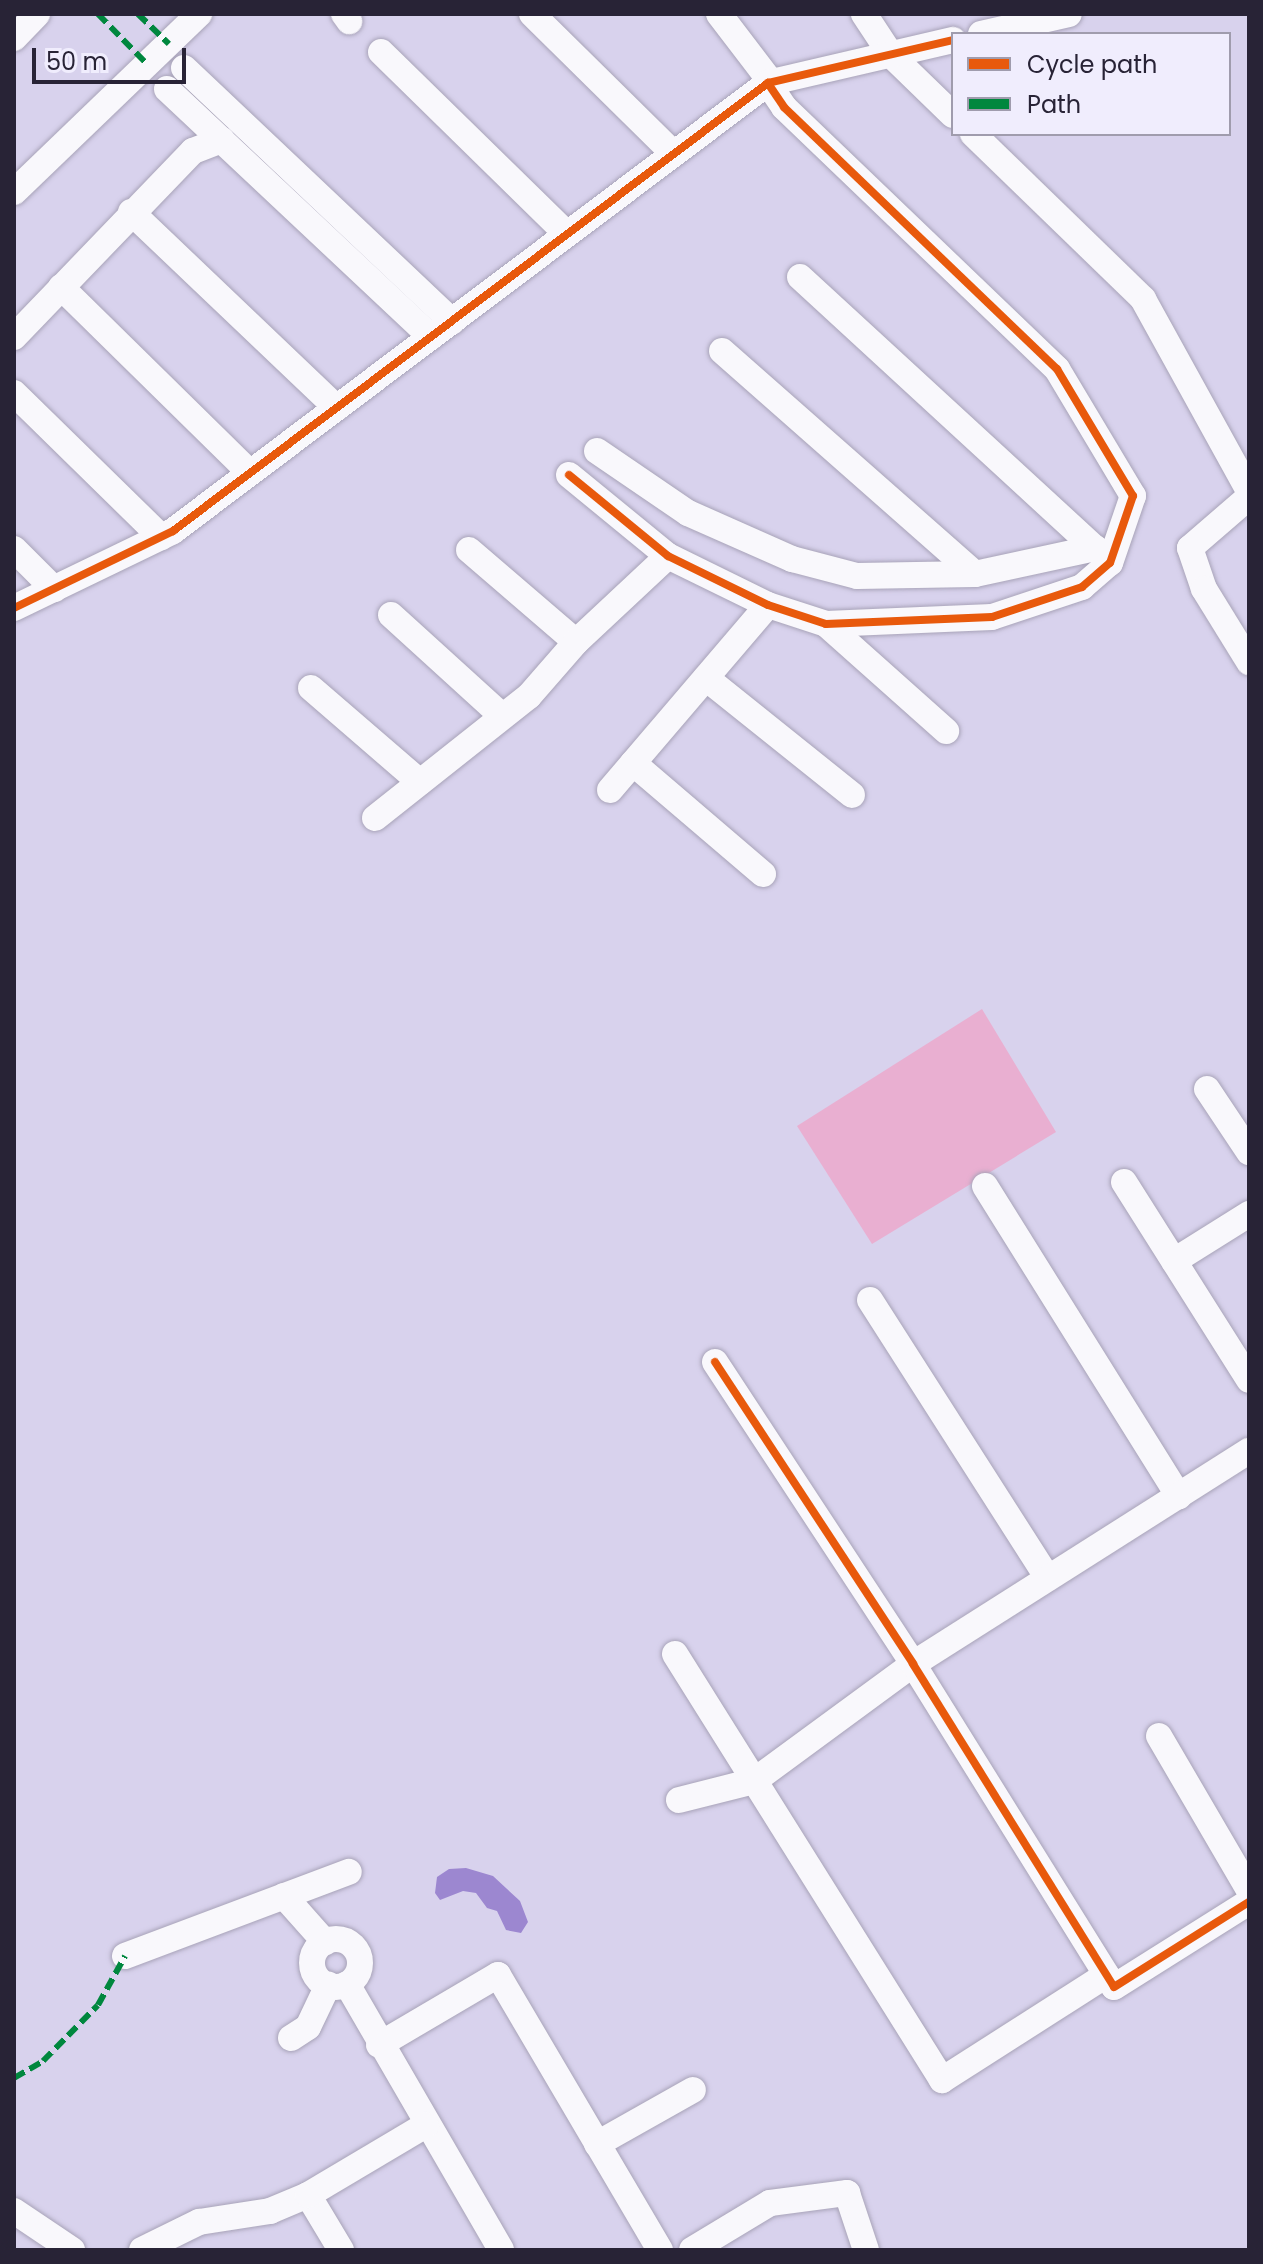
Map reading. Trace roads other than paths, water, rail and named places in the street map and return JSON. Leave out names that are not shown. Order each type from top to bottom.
[{"type":"street","points":[[14,38],[37,14]]},
{"type":"street","points":[[14,192],[199,14]]},
{"type":"street","points":[[532,14],[674,154]]},
{"type":"street","points":[[569,475],[668,556],[768,605],[826,624],[992,617],[1082,587],[1103,555],[1133,496],[1057,369],[784,107],[719,14]]},
{"type":"street","points":[[864,14],[891,55],[951,113]]},
{"type":"street","points":[[987,32],[1007,25],[1069,14]]},
{"type":"street","points":[[14,608],[161,537],[769,82],[951,40]]},
{"type":"street","points":[[381,52],[567,234]]},
{"type":"street","points":[[184,68],[452,321]]},
{"type":"street","points":[[167,89],[431,337]]},
{"type":"street","points":[[975,136],[1143,299],[1249,491]]},
{"type":"street","points":[[14,337],[193,151],[222,140]]},
{"type":"street","points":[[131,212],[337,408]]},
{"type":"street","points":[[800,277],[1103,555]]},
{"type":"street","points":[[61,287],[250,473]]},
{"type":"street","points":[[722,351],[975,574]]},
{"type":"street","points":[[14,393],[161,537]]},
{"type":"street","points":[[597,451],[688,513],[792,559],[857,576],[975,574],[1103,555]]},
{"type":"street","points":[[1249,497],[1190,548],[1204,589],[1249,662]]},
{"type":"street","points":[[14,549],[54,589]]},
{"type":"street","points":[[469,550],[576,642]]},
{"type":"street","points":[[375,818],[529,696],[576,642],[668,556]]},
{"type":"street","points":[[610,790],[768,605]]},
{"type":"street","points":[[391,615],[502,716]]},
{"type":"street","points":[[826,624],[946,731]]},
{"type":"street","points":[[706,678],[852,795]]},
{"type":"street","points":[[311,688],[420,782]]},
{"type":"street","points":[[633,763],[763,874]]},
{"type":"street","points":[[1207,1089],[1249,1152]]},
{"type":"street","points":[[1124,1182],[1249,1380]]},
{"type":"street","points":[[985,1186],[1179,1496]]},
{"type":"street","points":[[1174,1261],[1249,1214]]},
{"type":"street","points":[[870,1300],[1048,1578]]},
{"type":"street","points":[[715,1362],[913,1664],[1114,1987],[1249,1902]]},
{"type":"street","points":[[679,1800],[754,1781],[913,1664],[1249,1451]]},
{"type":"street","points":[[675,1654],[942,2080],[1106,1975]]},
{"type":"street","points":[[1159,1736],[1249,1890]]},
{"type":"street","points":[[125,1956],[349,1872]]},
{"type":"street","points":[[284,1896],[325,1942]]},
{"type":"street","points":[[291,2038],[308,2027],[338,1985],[359,1969],[358,1954],[341,1939],[325,1942],[315,1952],[313,1968],[338,1985],[379,2045],[501,2250]]},
{"type":"street","points":[[379,2045],[498,1975],[660,2250]]},
{"type":"street","points":[[597,2144],[693,2090]]},
{"type":"street","points":[[142,2250],[199,2222],[270,2211],[308,2195],[426,2125]]},
{"type":"street","points":[[692,2250],[770,2203],[847,2193],[866,2250]]},
{"type":"street","points":[[308,2195],[341,2250]]},
{"type":"street","points":[[14,2211],[72,2250]]}]
